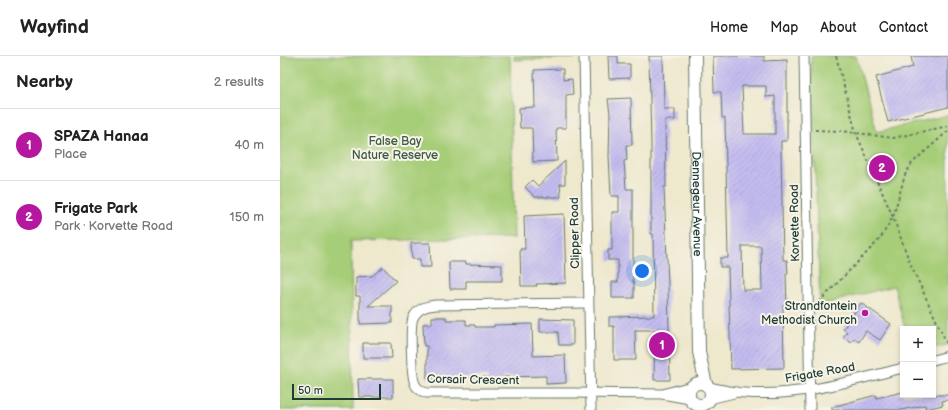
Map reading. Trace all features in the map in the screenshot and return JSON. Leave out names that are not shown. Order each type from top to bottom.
[{"type":"street","name":"Clipper Road","points":[[584,56],[591,410]]},
{"type":"street","name":"Dennegeur Avenue","points":[[695,56],[699,352],[702,400]]},
{"type":"street","name":"Korvette Road","points":[[804,56],[810,410]]},
{"type":"street","name":"Corsair Crescent","points":[[588,303],[428,306],[421,308],[411,322],[412,374],[416,387],[426,393],[590,393]]},
{"type":"street","name":"Dennegeur Avenue","points":[[693,386],[699,352]]},
{"type":"street","points":[[936,359],[948,356]]},
{"type":"street","name":"Frigate Road","points":[[590,393],[662,394],[702,400],[740,392],[790,392],[810,390],[900,369]]},
{"type":"street","points":[[693,386],[702,383],[702,400]]},
{"type":"street","name":"Frigate Road","points":[[662,394],[693,386]]},
{"type":"path","points":[[836,56],[856,133],[893,216],[910,262],[948,346]]},
{"type":"path","points":[[805,130],[842,131],[893,138],[948,126]]},
{"type":"path","points":[[809,307],[818,303],[880,238],[893,216],[905,175],[912,163],[948,131]]},
{"type":"green space","name":"False Bay Nature Reserve","points":[[280,56],[510,56],[514,238],[351,241],[353,410],[280,410]]},
{"type":"green space","points":[[514,56],[576,56],[576,58],[514,60]]},
{"type":"green space","points":[[811,56],[856,56],[877,132],[948,115],[948,345],[936,347],[936,326],[904,326],[894,286],[820,305]]},
{"type":"building","points":[[608,56],[618,56],[618,64],[630,64],[630,78],[609,79]]},
{"type":"building","points":[[649,56],[663,56],[664,109],[675,109],[675,120],[665,120],[666,187],[664,187],[670,380],[654,380],[655,330],[635,330],[636,360],[614,360],[614,326],[609,326],[609,317],[654,316],[653,234],[651,234]]},
{"type":"building","points":[[713,56],[764,56],[764,61],[787,60],[787,141],[781,141],[783,260],[787,260],[788,274],[786,274],[787,305],[783,305],[784,368],[731,369],[728,267],[720,267],[720,258],[728,258],[725,118],[722,118],[721,92],[714,92]],"holes":[[[742,86],[766,86],[766,97],[775,96],[775,134],[744,134]],[[742,246],[761,246],[762,290],[743,290]]]},
{"type":"building","points":[[911,56],[948,56],[948,107],[888,122],[876,77],[913,67]]},
{"type":"building","points":[[563,69],[563,80],[572,79],[573,94],[566,95],[566,128],[556,128],[557,161],[533,162],[532,128],[520,128],[519,108],[535,107],[534,70]]},
{"type":"building","points":[[631,98],[632,145],[626,145],[627,160],[624,161],[626,189],[633,189],[634,298],[612,298],[612,282],[618,282],[618,260],[608,260],[608,250],[612,250],[612,212],[619,212],[619,196],[611,196],[609,156],[610,114],[608,99]]},
{"type":"building","points":[[565,161],[565,184],[560,184],[561,197],[535,197],[525,187],[532,180],[538,186]]},
{"type":"building","points":[[564,214],[566,283],[521,286],[520,249],[525,249],[524,216]]},
{"type":"building","points":[[411,243],[430,243],[431,267],[420,267],[420,259],[412,259]]},
{"type":"building","points":[[449,262],[502,265],[502,281],[466,281],[466,289],[450,289]]},
{"type":"building","points":[[383,267],[396,281],[368,306],[392,306],[392,323],[360,324],[360,296],[356,296],[356,277],[372,276]]},
{"type":"building","name":"Strandfontein Methodist Church","points":[[861,303],[891,324],[880,340],[866,331],[859,342],[854,338],[851,342],[843,337],[847,332],[843,329]]},
{"type":"building","points":[[432,317],[446,317],[446,320],[466,320],[466,325],[475,325],[475,327],[532,324],[533,356],[565,355],[566,383],[546,384],[546,376],[504,377],[504,382],[487,383],[487,377],[427,378],[427,346],[424,346],[423,324],[432,324]]},
{"type":"building","points":[[540,319],[573,320],[573,345],[559,345],[558,332],[540,332]]},
{"type":"building","points":[[363,343],[391,343],[392,358],[363,358]]},
{"type":"building","points":[[358,379],[393,379],[393,397],[359,397]]},
{"type":"building","points":[[900,393],[900,398],[936,398],[936,395],[948,395],[948,400],[942,401],[943,405],[926,409],[925,405],[901,410],[832,410],[832,407],[876,395],[876,398]]},
{"type":"place","name":"Frigate Park","points":[[882,168]]},
{"type":"place","name":"Strandfontein Methodist Church","points":[[865,313]]},
{"type":"place","name":"SPAZA Hanaa","points":[[662,345]]}]
